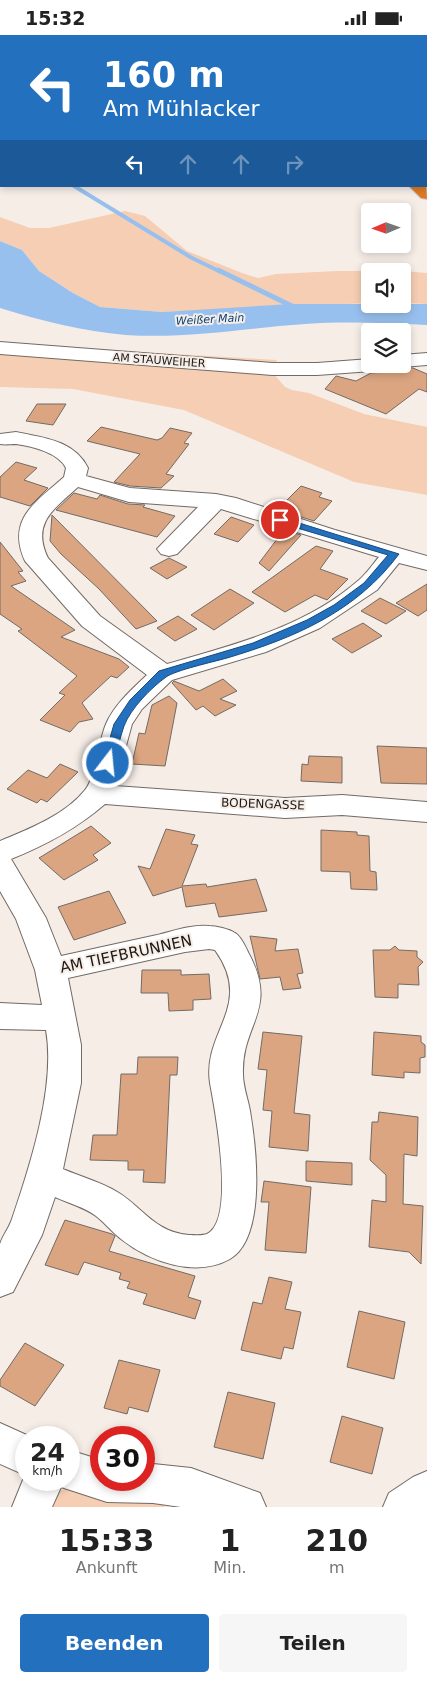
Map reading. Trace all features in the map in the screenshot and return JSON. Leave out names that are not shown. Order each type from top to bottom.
[{"type":"street","name":"AM STAUWEIHER","points":[[0,348],[272,369],[317,369],[361,366]]},
{"type":"street","points":[[411,360],[427,359]]},
{"type":"street","points":[[6,439],[16,438],[51,446],[72,458],[77,468],[74,479],[34,516],[30,536],[31,548],[37,561],[91,621],[163,673]]},
{"type":"street","points":[[74,479],[129,495],[216,501],[427,563]]},
{"type":"street","points":[[169,549],[216,501]]},
{"type":"street","points":[[0,852],[35,839],[65,821],[99,794],[119,724],[133,703],[163,673],[257,646],[311,623],[338,607],[368,585],[394,554]]},
{"type":"street","name":"BODENGASSE","points":[[99,794],[285,808],[342,805],[427,812]]},
{"type":"street","name":"AM TIEFBRUNNEN","points":[[0,866],[31,918],[51,970],[65,1045],[64,1083],[44,1177],[24,1235],[0,1280]]},
{"type":"street","name":"AM TIEFBRUNNEN","points":[[44,1177],[106,1203],[133,1228],[172,1248],[201,1251],[218,1247],[229,1240],[235,1221],[239,1167],[226,1072],[230,1045],[242,1015],[246,989],[236,955],[225,941],[209,937],[185,940],[51,970]]},
{"type":"street","points":[[0,1016],[61,1017]]},
{"type":"street","points":[[0,1443],[15,1450]]},
{"type":"street","points":[[80,1473],[107,1482],[153,1483],[191,1488],[246,1507]]},
{"type":"street","points":[[32,1507],[39,1491]]},
{"type":"street","points":[[403,1507],[427,1491]]},
{"type":"shaded area","points":[[125,211],[145,216],[187,251],[258,278],[276,274],[361,271],[361,303],[162,312],[100,307],[73,293],[39,271],[22,250],[0,241],[0,217],[30,228],[49,228]]},
{"type":"shaded area","points":[[411,272],[427,273],[427,304],[411,303]]},
{"type":"shaded area","points":[[73,348],[277,360],[273,373],[285,387],[309,393],[364,414],[427,427],[427,495],[354,482],[184,410],[73,389],[0,387],[0,353]]},
{"type":"shaded area","points":[[80,1488],[90,1489],[90,1491],[172,1492],[164,1507],[41,1507],[47,1496],[60,1491],[80,1491]]},
{"type":"water","name":"Weißer Main","points":[[0,241],[22,250],[39,271],[73,293],[100,307],[162,312],[290,304],[361,304],[361,313],[411,313],[411,304],[427,304],[427,325],[411,323],[320,323],[171,336],[148,336],[126,335],[78,328],[0,308]]},
{"type":"building","points":[[411,368],[413,368],[427,374],[427,392],[419,389],[386,414],[325,389],[336,376],[356,381],[371,373],[411,373]]},
{"type":"building","points":[[37,404],[66,404],[53,425],[26,421]]},
{"type":"building","points":[[101,427],[157,440],[162,438],[170,428],[192,433],[184,443],[189,444],[166,474],[174,476],[161,488],[130,486],[114,482],[140,454],[87,441]]},
{"type":"building","points":[[16,462],[37,468],[24,480],[48,488],[30,506],[0,497],[0,477]]},
{"type":"building","points":[[301,486],[322,493],[319,497],[332,501],[314,521],[295,515],[299,510],[282,505]]},
{"type":"building","points":[[74,493],[97,499],[100,495],[128,504],[145,505],[143,507],[175,516],[157,537],[56,510]]},
{"type":"building","points":[[52,515],[157,621],[136,629],[99,589],[61,554],[50,541]]},
{"type":"building","points":[[231,517],[254,525],[238,542],[214,534]]},
{"type":"building","points":[[284,530],[301,535],[269,571],[259,563]]},
{"type":"building","points":[[0,542],[23,571],[18,572],[26,581],[11,586],[75,630],[61,637],[119,659],[129,667],[117,678],[111,676],[82,703],[93,719],[79,722],[70,732],[40,720],[65,695],[59,693],[77,676],[18,631],[22,629],[0,614]]},
{"type":"building","points":[[316,546],[333,551],[320,569],[348,579],[327,600],[315,595],[285,612],[252,592]]},
{"type":"building","points":[[169,558],[187,567],[167,579],[150,568]]},
{"type":"building","points":[[427,584],[427,610],[418,616],[396,603]]},
{"type":"building","points":[[230,589],[254,603],[214,630],[191,615]]},
{"type":"building","points":[[380,598],[406,611],[386,624],[361,611]]},
{"type":"building","points":[[178,616],[197,629],[175,641],[157,628]]},
{"type":"building","points":[[363,623],[382,636],[352,653],[332,639]]},
{"type":"building","points":[[223,679],[237,691],[220,699],[236,705],[215,716],[203,706],[196,710],[172,683],[174,681],[199,691]]},
{"type":"building","points":[[169,696],[177,703],[165,766],[132,764],[139,733],[145,734],[152,705]]},
{"type":"building","points":[[377,746],[427,748],[427,784],[381,783]]},
{"type":"building","points":[[309,756],[342,757],[342,783],[301,781],[302,764],[308,765]]},
{"type":"building","points":[[60,764],[78,772],[47,802],[41,799],[37,803],[7,789],[28,770],[47,778]]},
{"type":"building","points":[[91,826],[111,843],[93,855],[98,860],[64,880],[39,858]]},
{"type":"building","points":[[166,829],[195,835],[191,844],[198,845],[182,886],[206,884],[207,887],[256,879],[267,911],[219,917],[215,903],[186,907],[182,887],[153,896],[138,866],[150,869]]},
{"type":"building","points":[[321,830],[357,832],[357,835],[369,836],[370,871],[376,872],[377,890],[351,889],[350,872],[321,871]]},
{"type":"building","points":[[109,891],[126,923],[74,940],[58,907]]},
{"type":"building","points":[[250,936],[277,939],[275,951],[298,949],[303,973],[297,974],[301,988],[283,990],[280,977],[260,979]]},
{"type":"building","points":[[395,946],[399,950],[417,951],[417,957],[423,962],[418,967],[419,985],[398,984],[398,998],[375,997],[373,950],[390,950]]},
{"type":"building","points":[[142,970],[181,970],[181,975],[209,974],[211,999],[193,1000],[193,1010],[169,1011],[168,993],[141,993]]},
{"type":"building","points":[[263,1032],[302,1036],[294,1113],[310,1115],[308,1151],[269,1147],[272,1111],[263,1110],[267,1070],[258,1069]]},
{"type":"building","points":[[374,1032],[421,1036],[421,1042],[425,1045],[425,1057],[420,1058],[420,1073],[404,1072],[404,1078],[372,1075]]},
{"type":"building","points":[[138,1057],[178,1057],[177,1075],[170,1075],[165,1183],[143,1182],[144,1170],[128,1170],[128,1161],[90,1160],[93,1135],[117,1135],[121,1074],[137,1074]]},
{"type":"building","points":[[379,1112],[418,1117],[417,1156],[404,1154],[403,1204],[423,1206],[421,1264],[409,1252],[369,1247],[372,1200],[386,1202],[386,1175],[370,1160],[372,1122],[378,1122]]},
{"type":"building","points":[[306,1161],[352,1163],[352,1185],[306,1181]]},
{"type":"building","points":[[264,1181],[311,1187],[306,1253],[265,1250],[269,1202],[261,1202]]},
{"type":"building","points":[[65,1220],[115,1236],[109,1251],[195,1276],[188,1297],[201,1301],[195,1319],[143,1304],[147,1294],[127,1288],[130,1282],[119,1279],[121,1273],[84,1262],[78,1275],[45,1265]]},
{"type":"building","points":[[269,1277],[292,1282],[285,1309],[301,1312],[293,1349],[284,1347],[281,1359],[241,1350],[253,1302],[262,1304]]},
{"type":"building","points":[[359,1311],[405,1322],[394,1379],[347,1367]]},
{"type":"building","points":[[25,1343],[64,1365],[35,1406],[0,1386],[0,1380]]},
{"type":"building","points":[[119,1360],[160,1370],[148,1412],[129,1407],[127,1414],[104,1408]]},
{"type":"building","points":[[228,1392],[275,1403],[263,1459],[214,1447]]},
{"type":"building","points":[[342,1416],[383,1428],[372,1474],[330,1462]]},
{"type":"waterway","points":[[76,187],[192,258],[221,272]]},
{"type":"waterway","points":[[218,270],[296,308]]},
{"type":"route","points":[[108,763],[119,724],[133,703],[163,673],[257,646],[311,623],[338,607],[368,585],[394,554],[280,520]]}]
